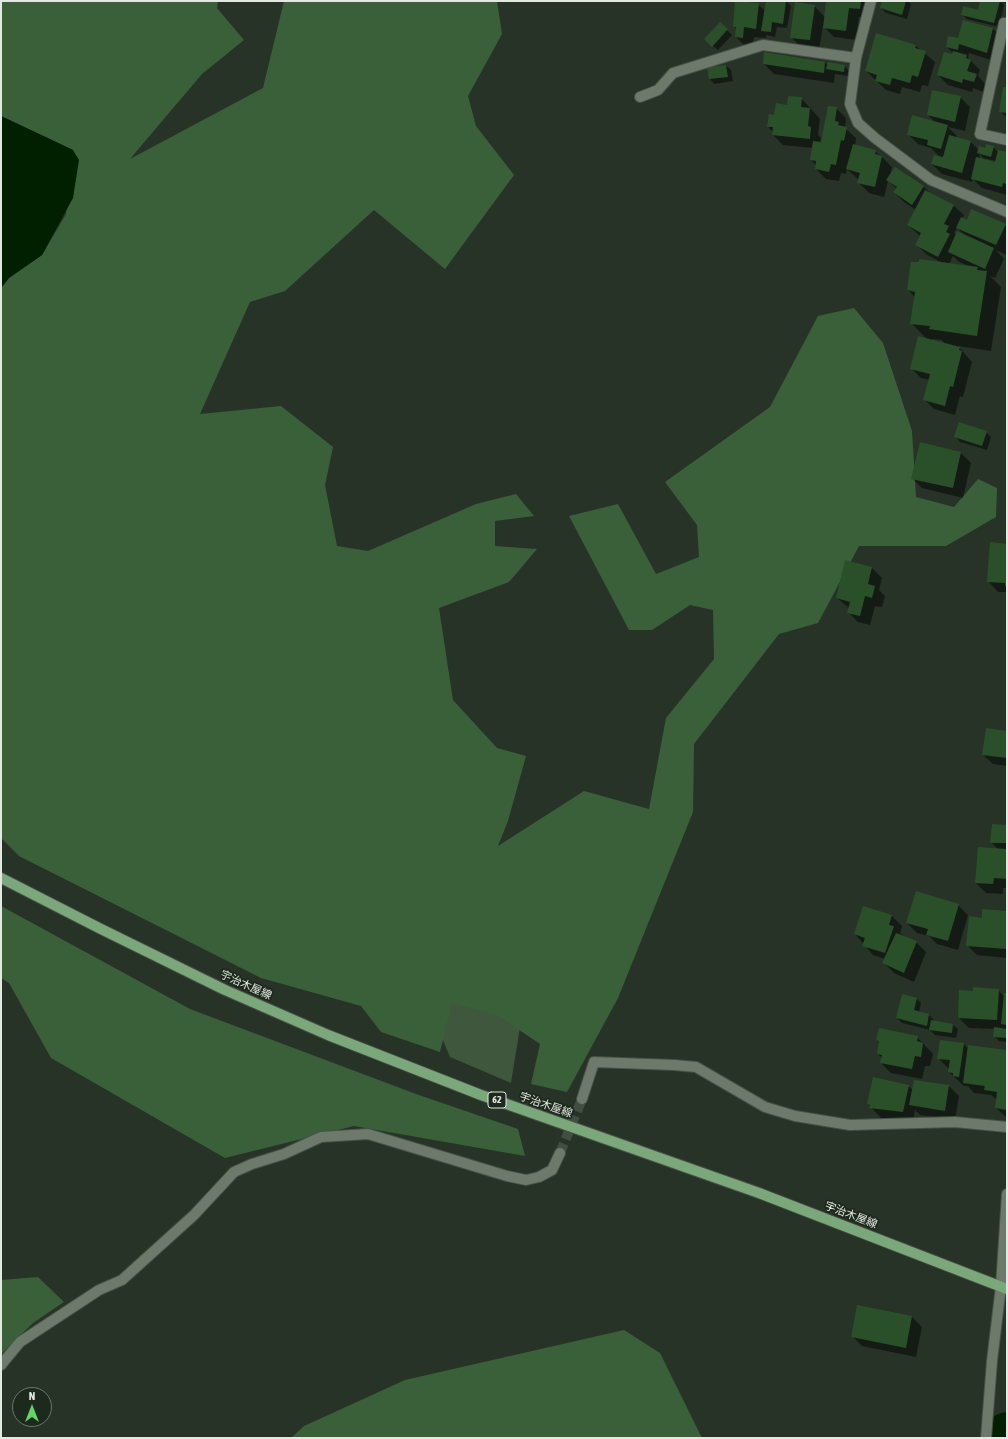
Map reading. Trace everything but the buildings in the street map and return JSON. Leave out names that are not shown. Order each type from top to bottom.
[{"type":"main road","name":"宇治木屋線","points":[[1,878],[100,929],[225,990],[328,1035],[481,1095],[759,1193],[1004,1287]]},
{"type":"street","points":[[871,1],[871,8],[856,58],[850,104],[858,123],[875,138],[931,180],[1007,212]]},
{"type":"street","points":[[1007,24],[1004,23],[980,134],[1007,140]]},
{"type":"street","points":[[640,97],[658,90],[673,73],[763,45],[856,58]]},
{"type":"street","points":[[582,1099],[594,1062],[696,1066],[765,1107],[795,1116],[850,1125],[955,1122],[1007,1126]]},
{"type":"street","points":[[1,1365],[20,1342],[99,1290],[122,1280],[194,1215],[234,1172],[252,1164],[284,1154],[321,1137],[368,1134],[507,1176],[526,1180],[539,1177],[552,1170],[560,1154]]},
{"type":"street","points":[[986,1438],[992,1361],[1004,1287],[1007,1194]]},
{"type":"shaded area","points":[[1,1],[218,1],[217,8],[244,40],[202,74],[130,159],[263,88],[284,1],[497,1],[502,34],[468,96],[476,126],[514,175],[445,269],[374,210],[285,291],[250,302],[200,414],[281,406],[333,447],[325,485],[337,546],[368,551],[476,504],[516,494],[534,516],[495,521],[495,546],[537,549],[509,582],[439,608],[453,700],[497,748],[526,756],[508,821],[498,846],[584,791],[649,809],[666,718],[714,659],[713,610],[690,605],[652,630],[629,630],[569,516],[618,504],[656,574],[699,557],[697,525],[665,482],[770,407],[818,316],[854,308],[883,343],[912,431],[916,497],[954,507],[978,479],[997,488],[996,517],[946,546],[859,546],[818,623],[779,634],[694,744],[693,812],[618,998],[567,1092],[531,1084],[540,1044],[497,1015],[452,1003],[440,1052],[381,1032],[361,1006],[261,978],[19,856],[1,838],[1,288],[9,278],[42,255],[66,214],[73,150],[1,116]]},
{"type":"shaded area","points":[[1,116],[73,150],[79,160],[73,198],[42,255],[9,278],[1,288]]},
{"type":"shaded area","points":[[1,906],[190,1009],[416,1094],[518,1129],[525,1156],[354,1126],[225,1158],[51,1058],[9,983],[1,978]]},
{"type":"shaded area","points":[[423,993],[522,1015],[511,1083],[450,1057]]},
{"type":"shaded area","points":[[38,1277],[64,1302],[33,1323],[1,1354],[1,1280]]},
{"type":"shaded area","points":[[624,1330],[660,1353],[702,1438],[291,1438],[304,1426],[405,1380]]},
{"type":"waterway","points":[[1006,1438],[1007,1433]]},
{"type":"tunnel","points":[[560,1153],[582,1099]]}]
